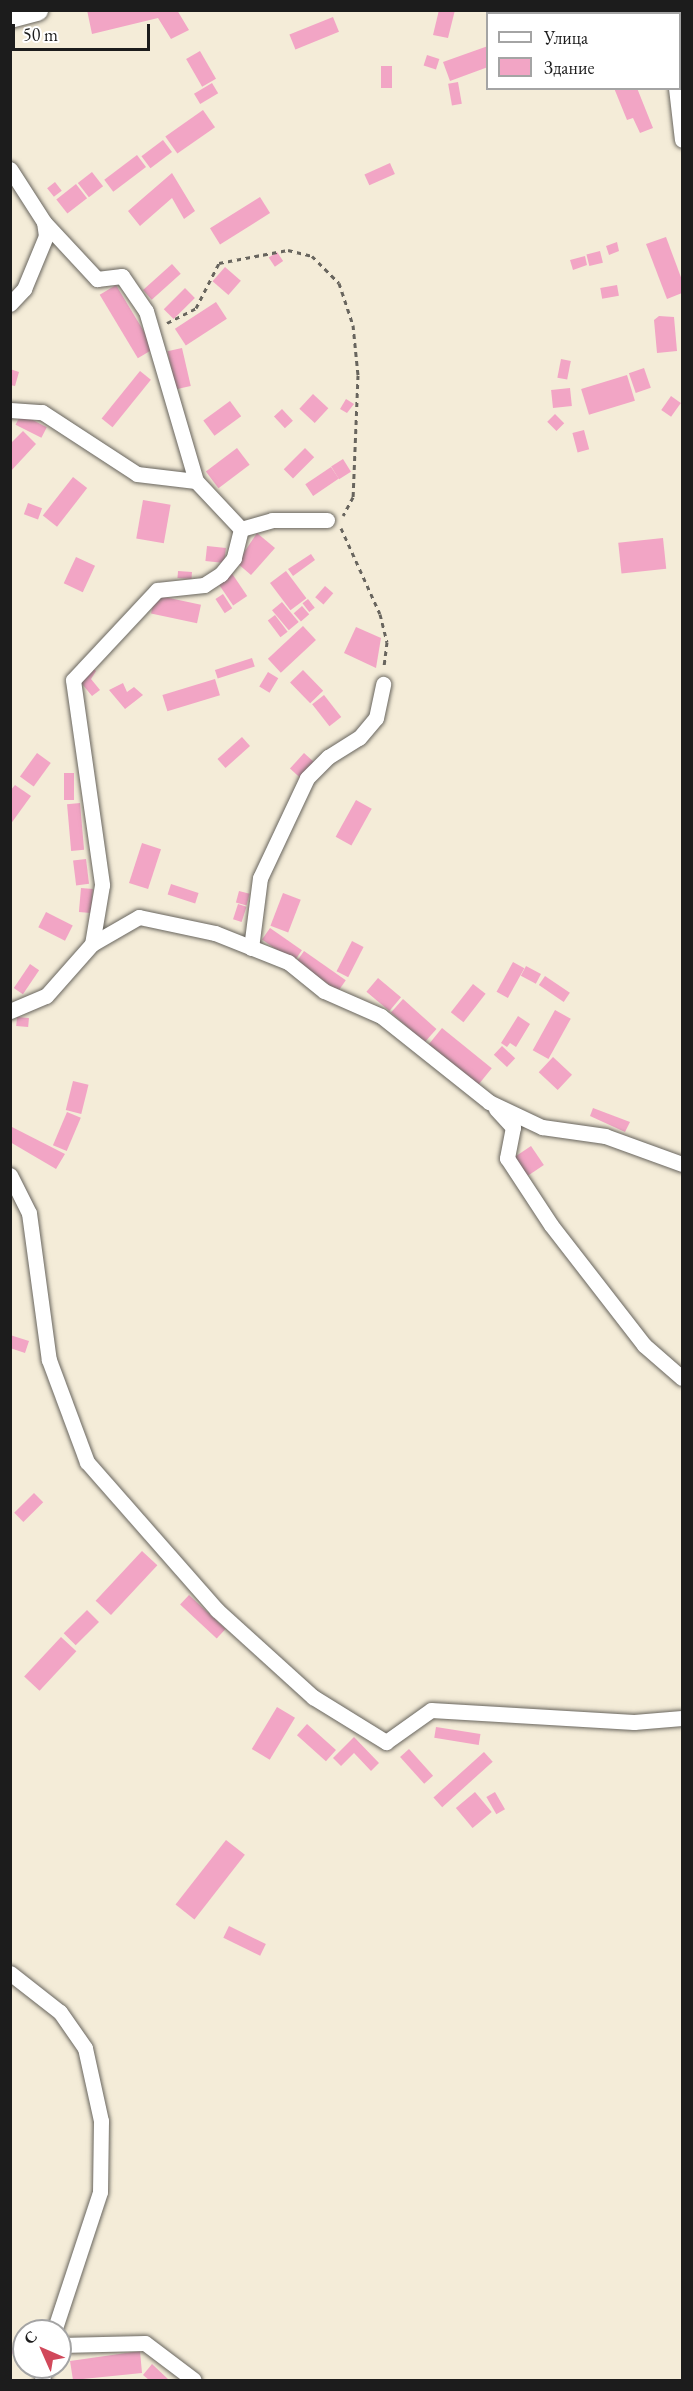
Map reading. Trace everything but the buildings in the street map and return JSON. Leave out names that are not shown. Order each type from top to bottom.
[{"type":"street","points":[[10,17],[37,10]]},
{"type":"street","points":[[676,90],[682,140]]},
{"type":"street","points":[[10,169],[44,222],[97,279],[122,276],[146,311],[196,481],[241,529]]},
{"type":"street","points":[[10,304],[24,289],[46,236],[44,222]]},
{"type":"street","points":[[10,410],[42,412],[137,474],[196,481]]},
{"type":"street","points":[[241,529],[272,520],[327,520]]},
{"type":"street","points":[[92,944],[102,885],[73,680],[149,596],[204,585],[221,574],[234,558],[241,529]]},
{"type":"street","points":[[251,948],[260,878],[307,778],[376,718],[382,684]]},
{"type":"street","points":[[10,1011],[46,996],[92,944],[139,917],[215,933],[251,948],[381,1016],[489,1102],[513,1127],[507,1158],[551,1225],[644,1345],[682,1378]]},
{"type":"street","points":[[489,1102],[542,1126],[605,1136],[682,1164]]},
{"type":"street","points":[[10,1175],[29,1213],[49,1360],[87,1462],[217,1610],[314,1697],[386,1742],[431,1710],[634,1722],[682,1718]]},
{"type":"street","points":[[10,1973],[60,2012],[85,2048],[101,2121],[100,2192],[58,2319]]},
{"type":"street","points":[[72,2345],[145,2343],[194,2380]]},
{"type":"path","points":[[146,311],[170,325],[196,308],[219,263],[288,250],[312,256],[339,283],[353,325],[358,440],[353,497],[346,516],[327,520]]},
{"type":"path","points":[[327,520],[347,530],[354,561],[363,570],[380,614],[387,642],[382,684]]}]
